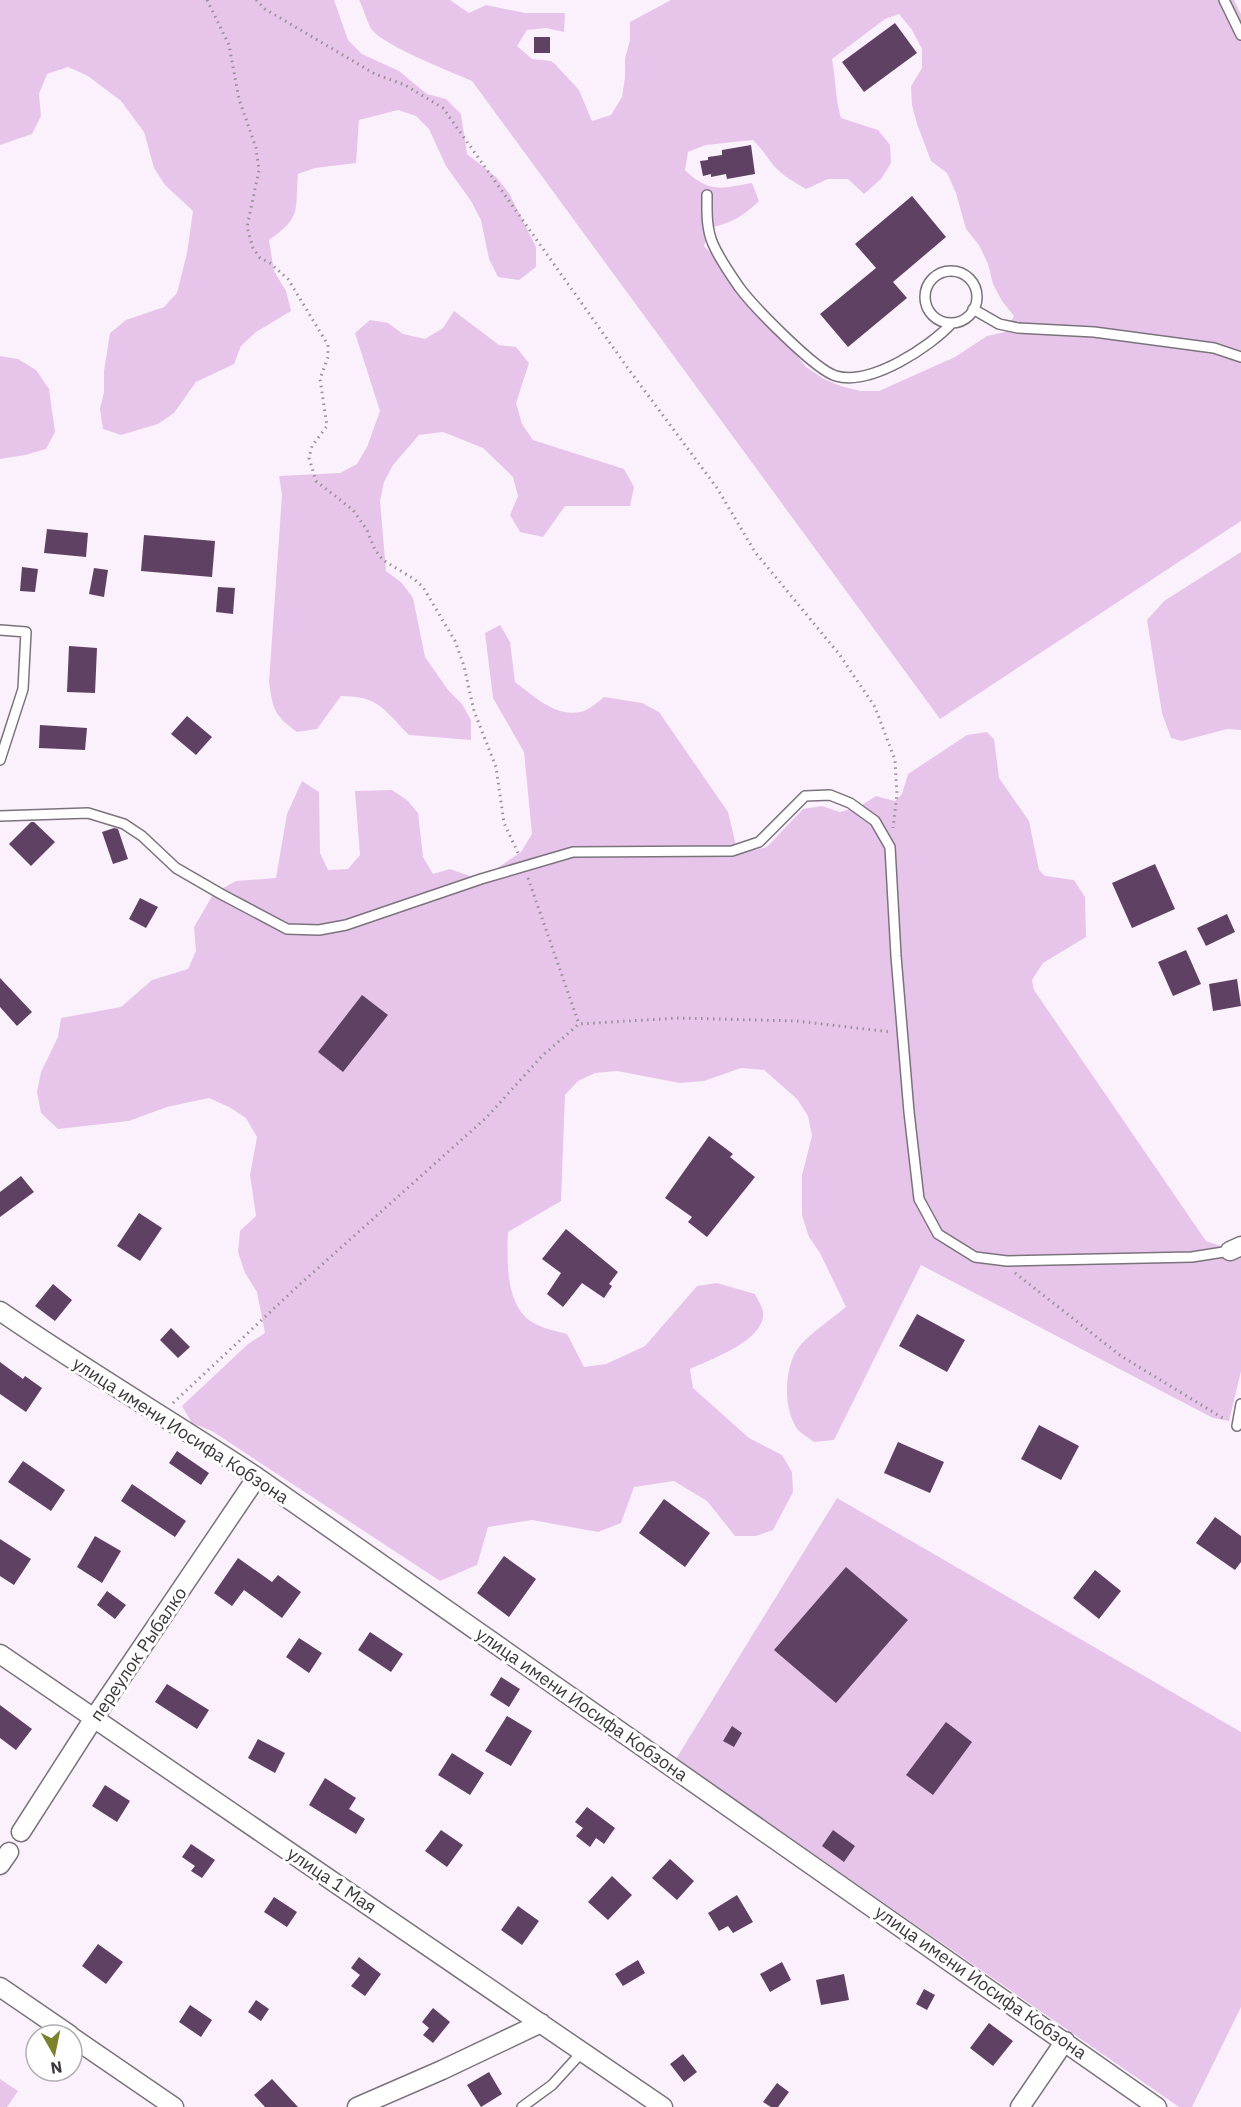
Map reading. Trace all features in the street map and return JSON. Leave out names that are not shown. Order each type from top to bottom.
[{"type":"street","name":"улица имени Иосифа Кобзона","points":[[0,1311],[49,1345],[161,1414],[258,1478],[1157,2107]]},
{"type":"street","name":"переулок Рыбалко","points":[[21,1832],[94,1718],[258,1478]]},
{"type":"street","name":"улица 1 Мая","points":[[0,1653],[663,2107]]},
{"type":"street","points":[[0,1987],[52,2023]]},
{"type":"street","points":[[357,2107],[541,2024]]},
{"type":"street","points":[[1020,2107],[1065,2042]]},
{"type":"street","points":[[84,2045],[174,2107]]},
{"type":"lane","points":[[1224,0],[1241,35]]},
{"type":"lane","points":[[707,195],[706,221],[712,244],[739,288],[802,353],[822,369],[837,376],[860,377],[893,365],[939,337],[952,322]]},
{"type":"lane","points":[[948,271],[959,272],[969,278],[975,287],[976,299],[968,316],[952,322],[941,321],[932,314],[926,304],[925,293],[929,283],[937,275],[948,271]]},
{"type":"lane","points":[[973,309],[999,324],[1018,328],[1094,332],[1214,348],[1241,357]]},
{"type":"lane","points":[[0,630],[26,632],[23,689],[0,760]]},
{"type":"lane","points":[[0,816],[88,813],[124,824],[142,836],[176,868],[287,929],[319,930],[346,925],[573,852],[732,851],[759,842],[805,796],[830,795],[850,803],[875,821],[890,847],[902,1033],[919,1198],[938,1234],[975,1257],[996,1260],[1119,1260],[1192,1257],[1235,1248]]},
{"type":"lane","points":[[1236,1426],[1241,1404]]},
{"type":"lane","points":[[522,2107],[552,2085],[583,2051]]},
{"type":"path","points":[[207,0],[229,45],[239,99],[256,148],[259,171],[247,227],[253,248],[260,258],[270,263],[288,279],[328,345],[320,379],[327,426],[312,446],[309,458],[311,470],[316,481],[353,510],[383,560],[423,587],[455,641],[464,666],[474,711],[496,767],[504,823],[524,866],[579,1024]]},
{"type":"path","points":[[256,0],[265,9],[375,74],[405,86],[443,108],[627,367],[717,488],[755,552],[838,654],[875,707],[895,760],[897,794],[890,847]]},
{"type":"path","points":[[161,1414],[298,1286],[487,1117],[542,1056],[579,1024],[690,1018],[796,1021],[902,1033]]},
{"type":"path","points":[[996,1260],[1046,1296],[1121,1356],[1236,1426]]},
{"type":"shaded area","points":[[0,0],[334,0],[348,40],[362,54],[399,71],[427,94],[446,99],[461,114],[467,154],[496,177],[509,193],[536,247],[536,267],[519,280],[498,277],[489,259],[481,220],[471,201],[446,166],[429,129],[416,116],[398,110],[359,120],[356,163],[315,168],[298,174],[296,205],[292,219],[269,240],[274,271],[286,291],[291,311],[256,332],[241,346],[234,364],[196,382],[174,413],[158,424],[121,435],[103,429],[100,409],[110,333],[126,320],[164,307],[177,293],[187,253],[193,211],[165,185],[154,168],[144,132],[121,101],[88,76],[68,67],[47,74],[39,94],[41,116],[32,134],[0,145]]},
{"type":"shaded area","points":[[359,0],[450,0],[469,13],[486,5],[525,13],[565,13],[564,32],[546,28],[527,30],[517,46],[532,59],[551,61],[555,64],[579,90],[592,121],[611,115],[622,97],[625,59],[630,40],[630,22],[671,0],[1234,0],[1241,14],[1241,521],[940,719],[472,81],[418,58],[379,36],[370,27]],"holes":[[[899,14],[912,30],[922,49],[922,68],[911,86],[912,105],[917,124],[931,161],[947,173],[956,193],[966,229],[979,245],[988,264],[993,284],[1002,301],[1014,316],[1005,332],[987,336],[955,357],[879,391],[860,391],[824,379],[806,367],[768,320],[738,295],[717,260],[704,246],[710,228],[737,218],[759,201],[752,183],[724,187],[709,186],[685,170],[688,152],[706,145],[753,140],[777,170],[806,189],[828,179],[848,179],[864,194],[881,179],[891,163],[890,145],[878,130],[841,118],[832,59],[885,19]]]},
{"type":"shaded area","points":[[454,311],[499,345],[516,347],[529,363],[516,403],[522,424],[533,440],[624,469],[634,487],[630,506],[565,506],[543,537],[520,532],[510,515],[518,496],[513,477],[483,448],[443,432],[419,435],[393,465],[384,482],[380,501],[386,571],[402,583],[413,598],[425,657],[448,690],[462,704],[471,720],[471,740],[409,735],[380,706],[364,699],[341,696],[317,729],[297,732],[283,721],[276,711],[269,682],[282,495],[279,476],[340,473],[357,464],[367,447],[380,411],[355,333],[370,320],[388,323],[403,334],[425,339],[443,328]]},
{"type":"shaded area","points":[[0,356],[18,359],[36,370],[49,389],[55,432],[46,449],[0,459]]},
{"type":"shaded area","points":[[1241,552],[1241,730],[1227,729],[1182,741],[1171,738],[1162,713],[1147,620],[1164,601]]},
{"type":"shaded area","points":[[500,625],[510,642],[515,682],[547,705],[574,713],[587,710],[604,697],[642,703],[659,712],[728,812],[738,854],[767,847],[803,809],[822,806],[840,812],[859,807],[876,796],[895,801],[902,794],[908,774],[967,735],[987,732],[994,739],[999,778],[1029,821],[1039,870],[1045,876],[1074,880],[1085,897],[1086,937],[1043,963],[1032,980],[1034,990],[1206,1241],[1241,1253],[1241,1371],[1229,1421],[1213,1418],[921,1265],[834,1440],[814,1442],[802,1434],[794,1422],[788,1401],[790,1365],[803,1342],[846,1307],[820,1253],[809,1237],[802,1215],[802,1175],[812,1136],[808,1116],[797,1099],[764,1070],[741,1068],[704,1081],[680,1083],[617,1071],[595,1073],[578,1081],[565,1095],[561,1201],[508,1232],[508,1268],[512,1293],[523,1314],[540,1326],[567,1334],[584,1367],[606,1364],[645,1346],[697,1286],[717,1283],[755,1294],[763,1311],[762,1321],[756,1331],[736,1347],[690,1369],[693,1388],[749,1438],[782,1455],[792,1472],[793,1492],[773,1530],[756,1536],[735,1536],[707,1501],[674,1481],[634,1487],[621,1523],[598,1532],[532,1520],[488,1527],[477,1565],[440,1581],[212,1431],[192,1423],[182,1406],[248,1344],[265,1333],[257,1292],[245,1273],[238,1252],[240,1231],[256,1216],[250,1175],[257,1137],[246,1118],[209,1098],[167,1107],[129,1121],[58,1129],[41,1113],[37,1092],[41,1072],[58,1037],[61,1018],[121,1007],[152,980],[188,969],[196,951],[194,927],[214,893],[236,881],[276,878],[287,814],[302,781],[319,792],[320,853],[328,870],[348,869],[360,855],[355,791],[392,790],[407,800],[418,813],[423,857],[433,874],[450,869],[470,876],[490,873],[521,852],[532,834],[524,752],[493,698],[485,633]]},
{"type":"shaded area","points":[[837,1498],[1241,1732],[1241,2007],[1192,2107],[1179,2107],[676,1759]]},
{"type":"shaded area","points":[[0,2079],[18,2091],[7,2107],[0,2107]]},
{"type":"building","points":[[895,23],[917,53],[864,92],[842,62]]},
{"type":"building","points":[[534,37],[550,37],[550,53],[534,53]]},
{"type":"building","points":[[751,145],[755,174],[727,179],[726,174],[703,176],[700,161],[722,155],[722,150]]},
{"type":"building","points":[[912,196],[946,237],[893,282],[907,298],[848,347],[820,314],[876,268],[855,244]]},
{"type":"building","points":[[47,529],[88,533],[86,557],[44,553]]},
{"type":"building","points":[[144,535],[215,541],[212,577],[141,571]]},
{"type":"building","points":[[22,567],[38,569],[35,592],[20,591]]},
{"type":"building","points":[[94,568],[108,570],[104,597],[89,594]]},
{"type":"building","points":[[218,587],[235,588],[233,614],[216,612]]},
{"type":"building","points":[[69,646],[97,648],[95,693],[67,692]]},
{"type":"building","points":[[187,716],[212,737],[196,755],[171,734]]},
{"type":"building","points":[[40,725],[87,728],[85,750],[39,748]]},
{"type":"building","points":[[31,822],[34,822],[55,842],[31,866],[9,844]]},
{"type":"building","points":[[118,829],[128,859],[113,864],[102,832]]},
{"type":"building","points":[[1155,864],[1175,909],[1132,928],[1112,883]]},
{"type":"building","points":[[140,898],[158,907],[146,928],[129,919]]},
{"type":"building","points":[[1227,914],[1235,932],[1206,946],[1197,928]]},
{"type":"building","points":[[1186,950],[1201,984],[1173,996],[1158,962]]},
{"type":"building","points":[[0,978],[32,1012],[17,1026],[0,1007]]},
{"type":"building","points":[[1237,979],[1241,1006],[1213,1011],[1209,984]]},
{"type":"building","points":[[362,995],[388,1015],[343,1072],[318,1052]]},
{"type":"building","points":[[709,1136],[733,1154],[730,1157],[755,1177],[707,1237],[688,1222],[692,1217],[665,1198]]},
{"type":"building","points":[[21,1176],[34,1192],[0,1217],[0,1192]]},
{"type":"building","points":[[139,1213],[162,1228],[140,1261],[117,1246]]},
{"type":"building","points":[[566,1229],[618,1272],[609,1284],[612,1286],[604,1298],[582,1283],[563,1307],[547,1294],[561,1273],[542,1259]]},
{"type":"building","points":[[53,1284],[72,1300],[55,1321],[35,1306]]},
{"type":"building","points":[[917,1314],[965,1340],[947,1372],[899,1346]]},
{"type":"building","points":[[171,1328],[190,1347],[178,1358],[160,1340]]},
{"type":"building","points":[[0,1362],[23,1379],[25,1376],[42,1388],[26,1412],[0,1394]]},
{"type":"building","points":[[1039,1425],[1079,1446],[1061,1480],[1021,1459]]},
{"type":"building","points":[[898,1442],[944,1462],[930,1493],[884,1473]]},
{"type":"building","points":[[177,1451],[209,1473],[201,1485],[169,1463]]},
{"type":"building","points":[[23,1461],[65,1490],[51,1511],[8,1482]]},
{"type":"building","points":[[132,1484],[186,1521],[175,1537],[121,1501]]},
{"type":"building","points":[[664,1499],[710,1533],[685,1567],[639,1533]]},
{"type":"building","points":[[1215,1517],[1241,1536],[1241,1562],[1235,1570],[1196,1543]]},
{"type":"building","points":[[95,1536],[121,1551],[102,1583],[77,1567]]},
{"type":"building","points":[[0,1539],[31,1559],[14,1585],[0,1576]]},
{"type":"building","points":[[504,1556],[536,1579],[509,1617],[477,1593]]},
{"type":"building","points":[[238,1558],[272,1582],[278,1575],[301,1592],[282,1618],[244,1590],[232,1606],[214,1593]]},
{"type":"building","points":[[846,1567],[908,1620],[836,1703],[774,1650]]},
{"type":"building","points":[[1095,1570],[1121,1591],[1099,1619],[1073,1598]]},
{"type":"building","points":[[107,1591],[126,1605],[115,1619],[97,1605]]},
{"type":"building","points":[[370,1632],[403,1654],[391,1672],[358,1650]]},
{"type":"building","points":[[299,1638],[322,1653],[309,1673],[286,1657]]},
{"type":"building","points":[[501,1677],[520,1689],[509,1707],[490,1695]]},
{"type":"building","points":[[167,1684],[209,1710],[197,1729],[155,1702]]},
{"type":"building","points":[[0,1705],[32,1729],[16,1750],[0,1738]]},
{"type":"building","points":[[507,1716],[532,1731],[511,1766],[485,1751]]},
{"type":"building","points":[[946,1722],[972,1742],[933,1795],[906,1775]]},
{"type":"building","points":[[732,1726],[742,1733],[734,1747],[723,1741]]},
{"type":"building","points":[[258,1739],[285,1753],[275,1773],[248,1758]]},
{"type":"building","points":[[452,1753],[484,1773],[470,1795],[438,1775]]},
{"type":"building","points":[[325,1778],[356,1798],[349,1809],[365,1819],[356,1834],[309,1805]]},
{"type":"building","points":[[105,1785],[130,1801],[117,1822],[92,1806]]},
{"type":"building","points":[[587,1807],[615,1828],[604,1844],[596,1838],[590,1847],[576,1836],[583,1828],[575,1822]]},
{"type":"building","points":[[441,1830],[463,1845],[447,1867],[425,1851]]},
{"type":"building","points":[[833,1830],[855,1846],[844,1862],[822,1846]]},
{"type":"building","points":[[191,1844],[215,1860],[202,1878],[191,1871],[195,1866],[182,1857]]},
{"type":"building","points":[[670,1859],[694,1881],[677,1900],[652,1878]]},
{"type":"building","points":[[612,1876],[632,1895],[608,1920],[588,1902]]},
{"type":"building","points":[[737,1895],[753,1922],[733,1933],[728,1926],[719,1931],[708,1913]]},
{"type":"building","points":[[274,1897],[297,1912],[287,1927],[264,1912]]},
{"type":"building","points":[[518,1906],[539,1921],[522,1945],[501,1930]]},
{"type":"building","points":[[98,1944],[123,1962],[106,1984],[82,1966]]},
{"type":"building","points":[[359,1957],[381,1974],[365,1996],[351,1986],[360,1975],[351,1968]]},
{"type":"building","points":[[638,1960],[645,1973],[623,1986],[615,1974]]},
{"type":"building","points":[[782,1962],[791,1980],[770,1992],[760,1974]]},
{"type":"building","points":[[844,1974],[849,2000],[821,2005],[816,1980]]},
{"type":"building","points":[[924,1989],[935,1995],[927,2010],[916,2004]]},
{"type":"building","points":[[256,2000],[269,2009],[261,2021],[248,2012]]},
{"type":"building","points":[[190,2005],[212,2020],[201,2037],[179,2022]]},
{"type":"building","points":[[433,2008],[450,2022],[433,2043],[423,2035],[429,2028],[422,2022]]},
{"type":"building","points":[[989,2023],[1013,2041],[993,2066],[970,2048]]},
{"type":"building","points":[[683,2054],[697,2072],[684,2082],[670,2064]]},
{"type":"building","points":[[489,2072],[502,2094],[481,2107],[467,2085]]},
{"type":"building","points":[[272,2079],[298,2107],[265,2107],[254,2095]]},
{"type":"building","points":[[777,2083],[789,2092],[778,2107],[771,2107],[763,2102]]}]
